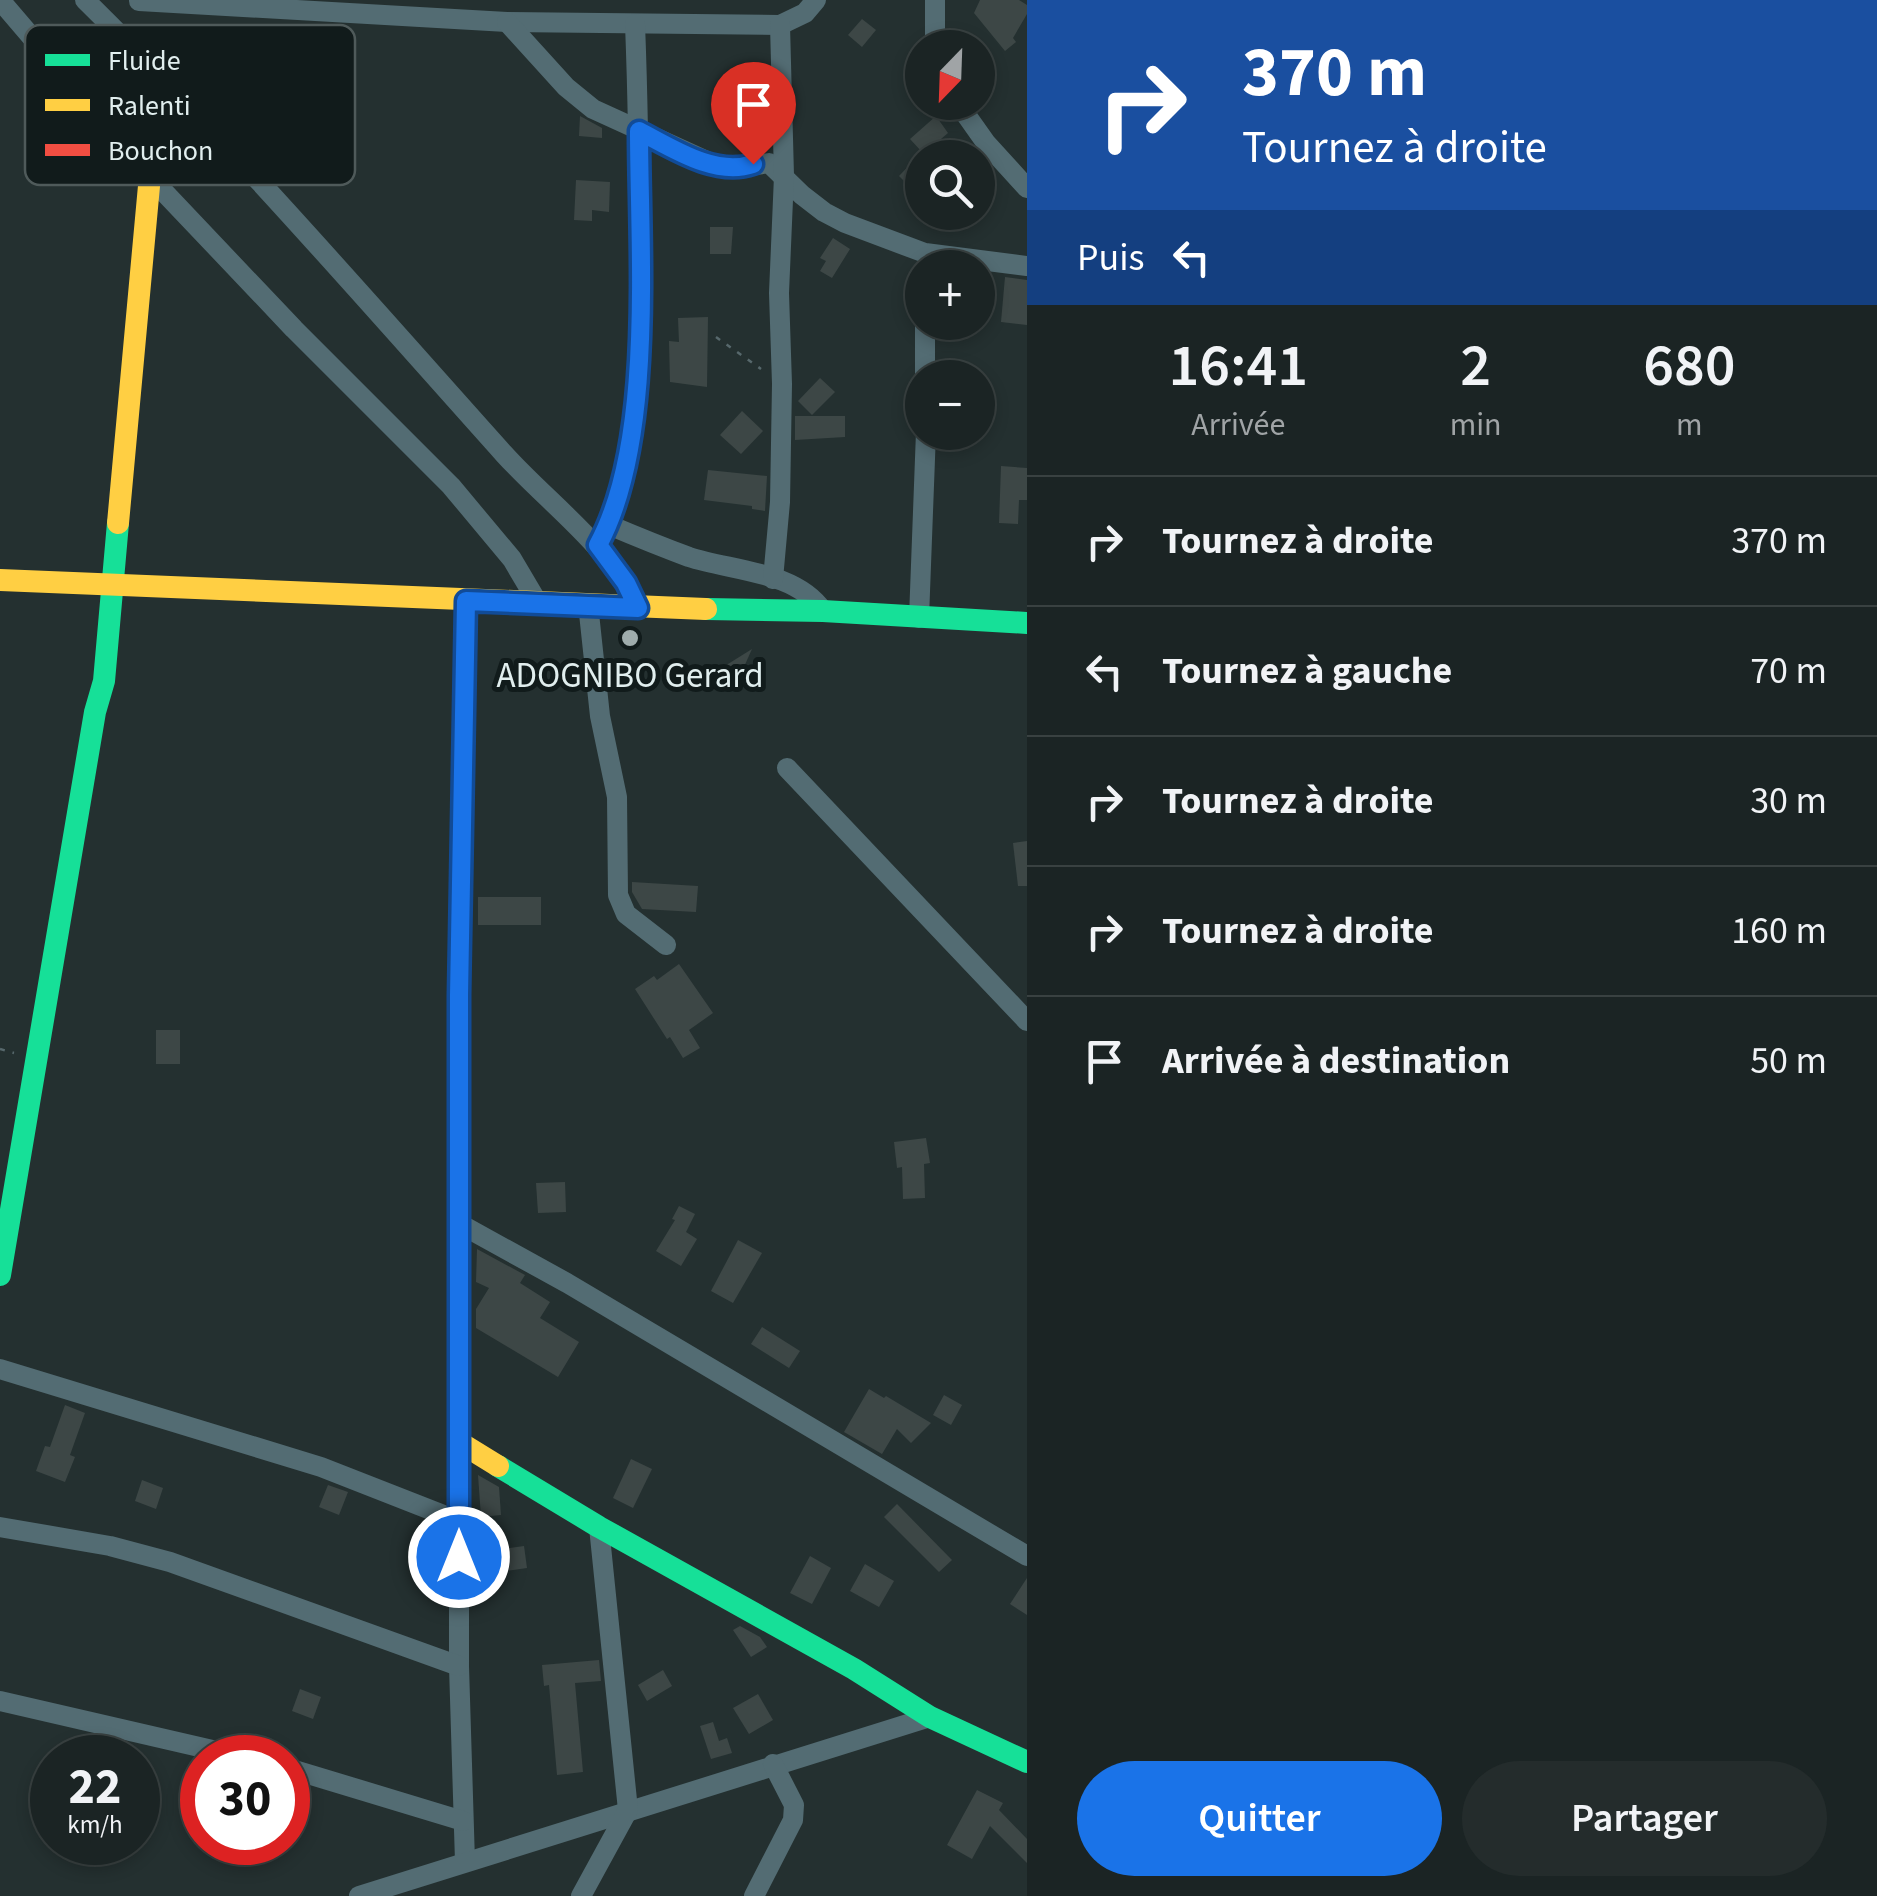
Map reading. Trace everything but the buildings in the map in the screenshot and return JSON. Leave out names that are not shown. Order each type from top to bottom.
[{"type":"street","points":[[0,0],[25,29]]},
{"type":"street","points":[[85,0],[110,25]]},
{"type":"street","points":[[122,25],[139,0],[507,22],[780,26],[805,13],[816,0]]},
{"type":"street","points":[[935,0],[935,30]]},
{"type":"street","points":[[507,22],[578,98],[639,131],[718,166],[732,169],[769,163],[824,212],[905,250]]},
{"type":"street","points":[[598,545],[609,525],[633,419],[639,357],[635,24]]},
{"type":"street","points":[[773,579],[780,502],[782,384],[779,293],[784,176],[780,26]]},
{"type":"street","points":[[970,120],[1027,188]]},
{"type":"street","points":[[0,1276],[9,1161],[104,681],[149,185]]},
{"type":"street","points":[[159,185],[294,329],[451,486],[512,559],[538,603]]},
{"type":"street","points":[[264,185],[506,456],[598,545],[626,583],[638,608]]},
{"type":"street","points":[[995,264],[1027,266]]},
{"type":"street","points":[[919,618],[925,450]]},
{"type":"street","points":[[609,525],[692,558],[773,579],[805,592],[823,611]]},
{"type":"street","points":[[0,580],[638,608],[823,611],[1027,624]]},
{"type":"street","points":[[465,1862],[459,1666],[459,995],[466,601]]},
{"type":"street","points":[[588,604],[600,716],[617,797],[618,894],[626,914],[666,945]]},
{"type":"street","points":[[787,768],[1027,1021]]},
{"type":"street","points":[[460,1224],[1027,1556]]},
{"type":"street","points":[[0,1368],[320,1467],[459,1521]]},
{"type":"street","points":[[459,1442],[599,1527],[854,1669],[930,1717],[1027,1762]]},
{"type":"street","points":[[0,1526],[110,1546],[170,1562],[459,1666]]},
{"type":"street","points":[[582,1896],[628,1810],[599,1527]]},
{"type":"street","points":[[0,1700],[180,1742]]},
{"type":"street","points":[[359,1896],[930,1717]]},
{"type":"street","points":[[754,1896],[793,1820],[794,1804],[772,1764]]},
{"type":"street","points":[[310,1775],[464,1822]]},
{"type":"street","points":[[410,1896],[420,1876]]},
{"type":"path","points":[[716,337],[782,384]]},
{"type":"traffic: fast","points":[[0,1275],[95,712],[104,681],[118,523]]},
{"type":"traffic: fast","points":[[706,609],[823,611],[1027,623]]},
{"type":"traffic: fast","points":[[498,1466],[854,1669],[930,1717],[1027,1762]]},
{"type":"traffic: slow","points":[[118,523],[149,185]]},
{"type":"traffic: slow","points":[[0,580],[706,609]]},
{"type":"traffic: slow","points":[[460,960],[459,1442],[498,1466]]},
{"type":"traffic: jam","points":[[460,960],[466,601]]},
{"type":"place","name":"ADOGNIBO Gerard","points":[[630,638]]},
{"type":"route","points":[[459,1557],[459,995],[466,601],[638,608],[626,583],[598,545],[613,514],[633,419],[639,357],[639,131],[718,166],[732,169],[753,164]]}]
